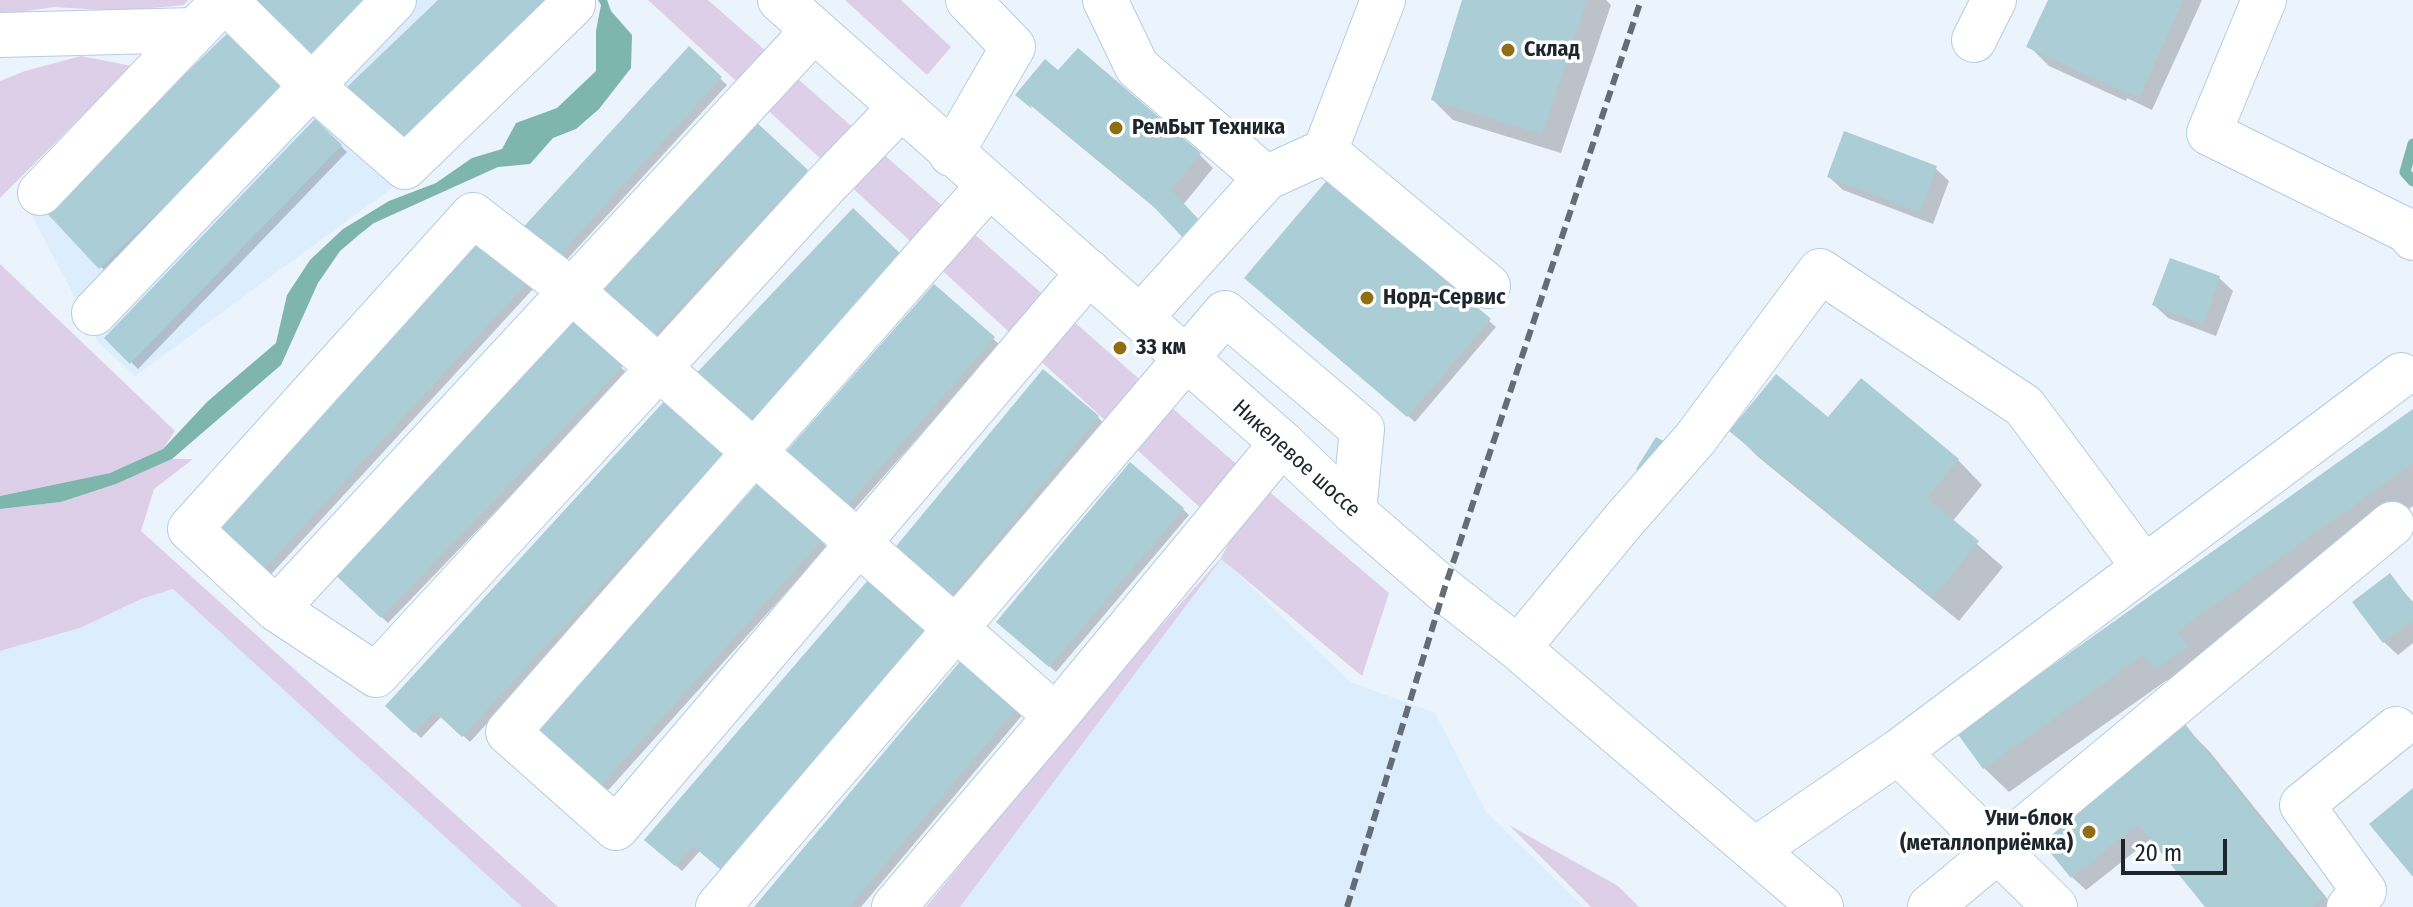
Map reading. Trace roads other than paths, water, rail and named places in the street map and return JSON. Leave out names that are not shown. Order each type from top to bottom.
[{"type":"main road","points":[[94,313],[394,0]]},
{"type":"main road","points":[[0,35],[215,10],[313,87],[405,167],[573,4],[573,0]]},
{"type":"main road","points":[[951,154],[1013,47],[968,0]]},
{"type":"main road","points":[[1105,0],[1137,67],[1266,178]]},
{"type":"main road","points":[[1974,40],[1994,0]]},
{"type":"main road","points":[[2264,0],[2209,133],[2410,232],[2413,238]]},
{"type":"main road","points":[[1140,318],[1266,178],[1325,151],[1376,5]]},
{"type":"main road","points":[[40,193],[215,10]]},
{"type":"main road","points":[[276,609],[800,45],[794,12]]},
{"type":"main road","name":"Никелевое шоссе","points":[[794,12],[951,154],[1282,443],[1354,512],[1821,907]]},
{"type":"main road","points":[[900,108],[659,368],[376,675],[276,609],[190,529],[473,215],[572,291],[659,368],[754,452],[1056,716]]},
{"type":"main road","points":[[1325,151],[1488,286]]},
{"type":"main road","points":[[991,187],[976,200],[508,732],[616,828],[1089,272]]},
{"type":"main road","points":[[1518,648],[1695,439],[1820,271],[2024,406],[2144,567]]},
{"type":"main road","points":[[718,907],[1225,313],[1362,429],[1354,512]]},
{"type":"main road","points":[[1790,907],[1758,853],[1898,752],[2401,375]]},
{"type":"main road","points":[[894,907],[1282,443]]},
{"type":"main road","points":[[1930,907],[2392,524]]},
{"type":"main road","points":[[2349,907],[2364,891],[2302,805],[2396,729]]},
{"type":"main road","points":[[1898,752],[2055,907]]},
{"type":"waterway","points":[[2413,144],[2405,172],[2413,181]]},
{"type":"railway","points":[[1347,907],[1444,590],[1641,0]]},
{"type":"place","name":"Склад","points":[[1508,50]]},
{"type":"place","name":"РемБыт Техника","points":[[1116,128]]},
{"type":"place","name":"Норд-Сервис","points":[[1367,298]]},
{"type":"place","name":"33 км","points":[[1120,348]]},
{"type":"place","name":"Уни-блок (металлоприёмка)","points":[[2089,832]]}]
